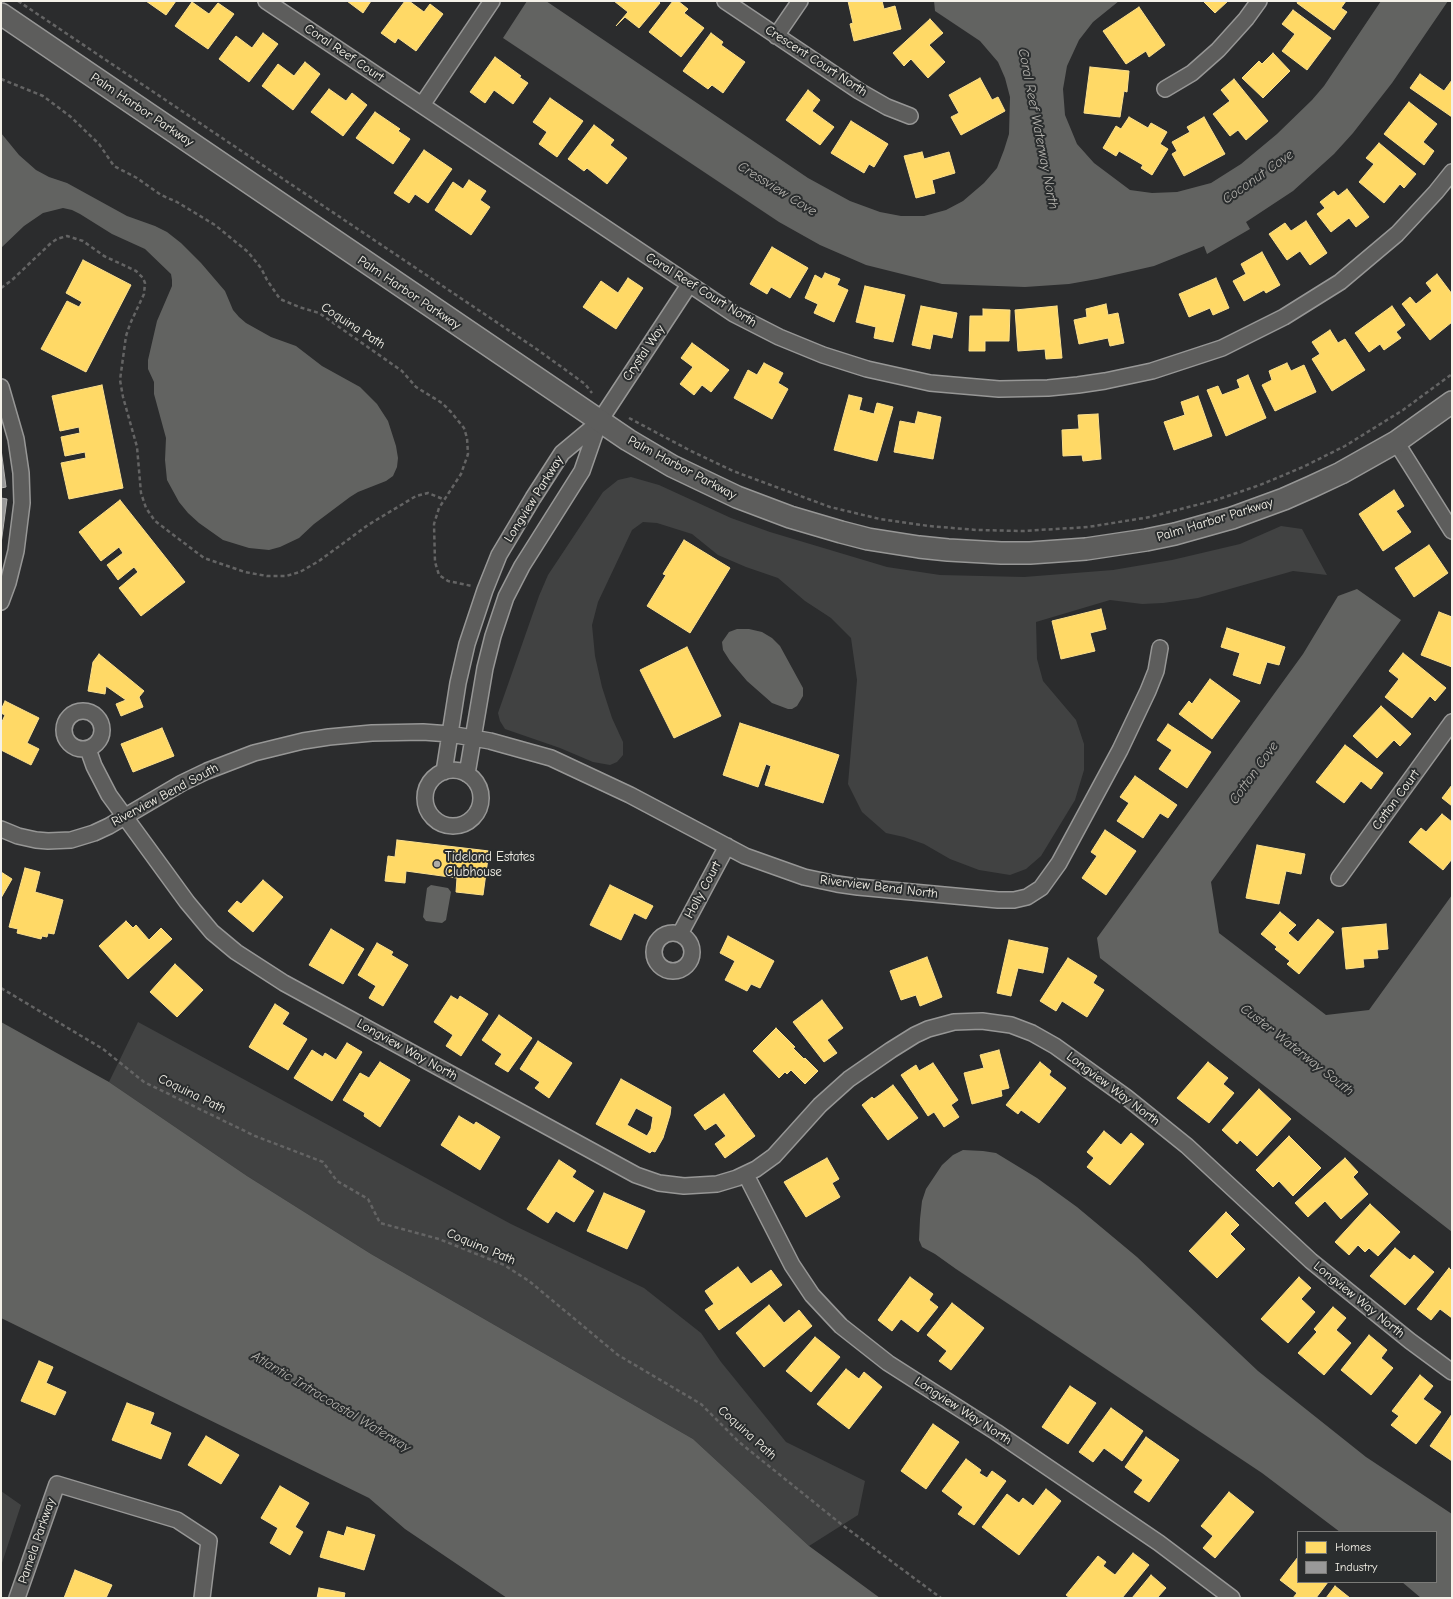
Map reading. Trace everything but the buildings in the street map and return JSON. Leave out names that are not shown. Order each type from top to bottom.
[{"type":"street","name":"Coral Reef Court","points":[[266,1],[422,106]]},
{"type":"street","points":[[422,106],[492,1]]},
{"type":"street","name":"Crescent Court North","points":[[725,1],[871,98],[887,107],[910,116]]},
{"type":"street","points":[[776,36],[800,1]]},
{"type":"street","points":[[1165,89],[1192,73],[1218,50],[1246,19],[1259,1]]},
{"type":"street","name":"Palm Harbor Parkway","points":[[1,14],[599,422],[654,456],[743,500],[790,517],[841,532],[881,541],[948,550],[1001,552],[1060,551],[1114,546],[1161,537],[1232,518],[1284,499],[1341,473],[1396,442],[1452,402]]},
{"type":"street","name":"Coral Reef Court North","points":[[422,106],[689,285],[734,314],[779,337],[823,355],[888,375],[953,386],[999,389],[1048,388],[1105,381],[1168,366],[1222,348],[1262,329],[1305,305],[1340,282],[1378,251],[1417,213],[1452,172]]},
{"type":"street","name":"Crystal Way","points":[[599,422],[689,285]]},
{"type":"street","points":[[1,387],[16,439],[21,473],[22,503],[16,551],[8,583],[1,602]]},
{"type":"street","name":"Longview Parkway","points":[[444,772],[467,644],[485,590],[500,555],[533,498],[562,453],[599,422]]},
{"type":"street","name":"Longview Parkway","points":[[467,774],[485,668],[493,636],[506,597],[522,566],[582,471],[599,422]]},
{"type":"street","points":[[1396,442],[1452,530]]},
{"type":"street","points":[[533,498],[555,512]]},
{"type":"street","name":"Riverview Bend North","points":[[473,737],[536,753],[567,765],[630,795],[745,856],[788,872],[837,884],[998,900],[1014,900],[1027,897],[1041,888],[1063,856],[1120,750],[1148,691],[1156,671],[1160,648]]},
{"type":"street","name":"Cotton Court","points":[[1339,878],[1452,722]]},
{"type":"street","name":"Riverview Bend South","points":[[1,829],[27,838],[48,841],[71,840],[94,833],[207,771],[247,755],[276,747],[316,739],[350,734],[423,732],[473,737]]},
{"type":"street","name":"Longview Way North","points":[[88,749],[104,788],[125,817],[204,924],[236,952],[273,976],[643,1178],[672,1186],[695,1186],[722,1182],[746,1175],[774,1156],[820,1105],[849,1079],[891,1050],[915,1036],[928,1029],[954,1022],[982,1021],[1011,1025],[1032,1033],[1055,1046],[1126,1097],[1187,1146],[1311,1261],[1410,1341],[1452,1372]]},
{"type":"street","points":[[452,770],[467,774],[477,783],[480,789],[481,802],[478,811],[473,818],[465,824],[447,826],[439,822],[427,809],[425,800],[426,791],[436,776],[444,772],[452,770]]},
{"type":"street","name":"Holly Court","points":[[680,934],[727,846]]},
{"type":"street","name":"Longview Way North","points":[[746,1175],[792,1265],[812,1295],[841,1326],[883,1359],[1003,1436],[1159,1544],[1232,1598]]},
{"type":"street","name":"Pamela Parkway","points":[[17,1598],[57,1484],[177,1520],[209,1541],[202,1598]]},
{"type":"path","points":[[18,1],[538,350],[585,384],[593,395]]},
{"type":"path","name":"Coquina Path","points":[[1,79],[44,96],[71,117],[99,144],[114,166],[137,178],[161,195],[177,202],[214,225],[248,252],[280,299],[319,313],[402,371],[416,387],[442,403],[464,428],[468,446],[465,465],[461,474],[443,499],[434,524],[435,562],[439,576],[448,581],[468,584],[485,590]]},
{"type":"path","points":[[1,288],[12,280],[51,243],[57,239],[67,236],[83,241],[104,256],[136,271],[143,278],[145,283],[144,294],[126,336],[120,380],[123,397],[137,448],[141,493],[146,508],[155,521],[204,558],[246,572],[267,576],[286,576],[300,572],[319,561],[368,525],[416,496],[432,494],[443,499]]},
{"type":"path","points":[[625,416],[727,468],[830,507],[880,518],[929,526],[977,530],[1023,531],[1088,527],[1150,517],[1216,500],[1260,485],[1303,467],[1345,446],[1403,410],[1452,374]]},
{"type":"path","name":"Coquina Path","points":[[1,988],[103,1049],[144,1082],[255,1136],[322,1162],[337,1181],[368,1200],[380,1223],[438,1239],[504,1265],[546,1294],[618,1355],[701,1404],[739,1442],[841,1524],[941,1598]]},
{"type":"shaded area","points":[[631,477],[659,485],[731,518],[770,532],[887,567],[940,575],[1024,577],[1113,570],[1172,560],[1240,544],[1281,526],[1302,529],[1327,575],[1293,571],[1198,598],[1163,603],[1142,604],[1110,600],[1036,622],[1037,659],[1043,681],[1076,720],[1084,744],[1084,770],[1075,800],[1041,856],[1026,869],[1010,875],[979,870],[950,859],[924,844],[886,833],[862,812],[848,784],[857,680],[851,638],[831,618],[805,601],[778,578],[718,555],[692,534],[657,523],[643,522],[632,530],[598,602],[592,625],[595,656],[602,687],[612,718],[623,742],[623,755],[617,762],[610,765],[593,762],[560,748],[505,729],[500,721],[498,713],[539,596],[548,575],[603,492],[618,480]]},
{"type":"shaded area","points":[[138,1022],[511,1224],[644,1288],[701,1333],[721,1362],[786,1442],[865,1481],[858,1515],[809,1546],[693,1439],[371,1254],[247,1176],[109,1082]]},
{"type":"shaded area","points":[[1,1491],[21,1505],[1,1566]]},
{"type":"water","points":[[527,1],[546,1],[808,178],[850,201],[880,212],[901,216],[924,216],[946,210],[963,201],[984,183],[997,168],[1009,134],[1010,97],[1005,78],[998,62],[980,41],[935,11],[934,1],[1119,1],[1093,22],[1079,40],[1067,66],[1063,89],[1065,115],[1077,144],[1094,163],[1130,190],[1152,193],[1177,192],[1211,183],[1241,164],[1277,134],[1312,100],[1324,86],[1381,1],[1448,1],[1392,83],[1353,133],[1334,154],[1293,191],[1246,222],[1250,229],[1207,254],[1204,246],[1154,266],[1069,284],[1025,287],[942,284],[866,265],[820,245],[779,222],[503,38]]},
{"type":"water","points":[[1,133],[19,155],[36,170],[49,177],[67,183],[127,216],[167,232],[181,243],[201,263],[225,291],[233,310],[246,323],[271,337],[296,346],[322,366],[360,387],[377,404],[388,421],[396,446],[398,458],[397,467],[393,476],[386,481],[358,492],[350,497],[314,524],[299,538],[280,547],[269,550],[249,548],[223,540],[199,523],[179,502],[167,480],[165,460],[166,438],[154,394],[154,382],[148,369],[148,360],[157,321],[172,286],[171,274],[145,249],[112,234],[72,210],[63,208],[43,213],[24,226],[1,248]]},
{"type":"water","points":[[1357,589],[1401,620],[1211,882],[1219,933],[1326,1015],[1369,1010],[1452,895],[1452,1232],[1100,958],[1097,938],[1303,654],[1338,596]]},
{"type":"water","points":[[737,629],[749,629],[762,632],[772,638],[780,646],[803,688],[803,696],[797,706],[792,709],[788,709],[772,703],[747,681],[730,661],[723,650],[722,642],[729,632]]},
{"type":"water","points":[[431,885],[448,888],[451,892],[446,920],[442,923],[426,921],[423,917],[427,888]]},
{"type":"water","name":"Atlantic Intracoastal Waterway","points":[[1,1022],[109,1082],[247,1176],[371,1254],[693,1439],[809,1546],[880,1598],[507,1598],[405,1529],[369,1498],[1,1318]]},
{"type":"water","points":[[963,1150],[996,1153],[1037,1178],[1077,1207],[1137,1257],[1258,1371],[1366,1457],[1452,1514],[1452,1598],[1421,1598],[1403,1583],[1437,1583],[1437,1531],[1339,1531],[1262,1473],[935,1254],[922,1247],[919,1240],[920,1219],[922,1201],[926,1189],[942,1165],[953,1155]]},
{"type":"place","name":"Tideland Estates Clubhouse","points":[[437,864]]},
{"type":"water label","name":"Coral Reef Waterway North","points":[[1038,129]]},
{"type":"water label","name":"Coconut Cove","points":[[1258,177]]},
{"type":"water label","name":"Cressview Cove","points":[[777,189]]},
{"type":"water label","name":"Cotton Cove","points":[[1254,773]]},
{"type":"water label","name":"Custer Waterway South","points":[[1297,1050]]}]
